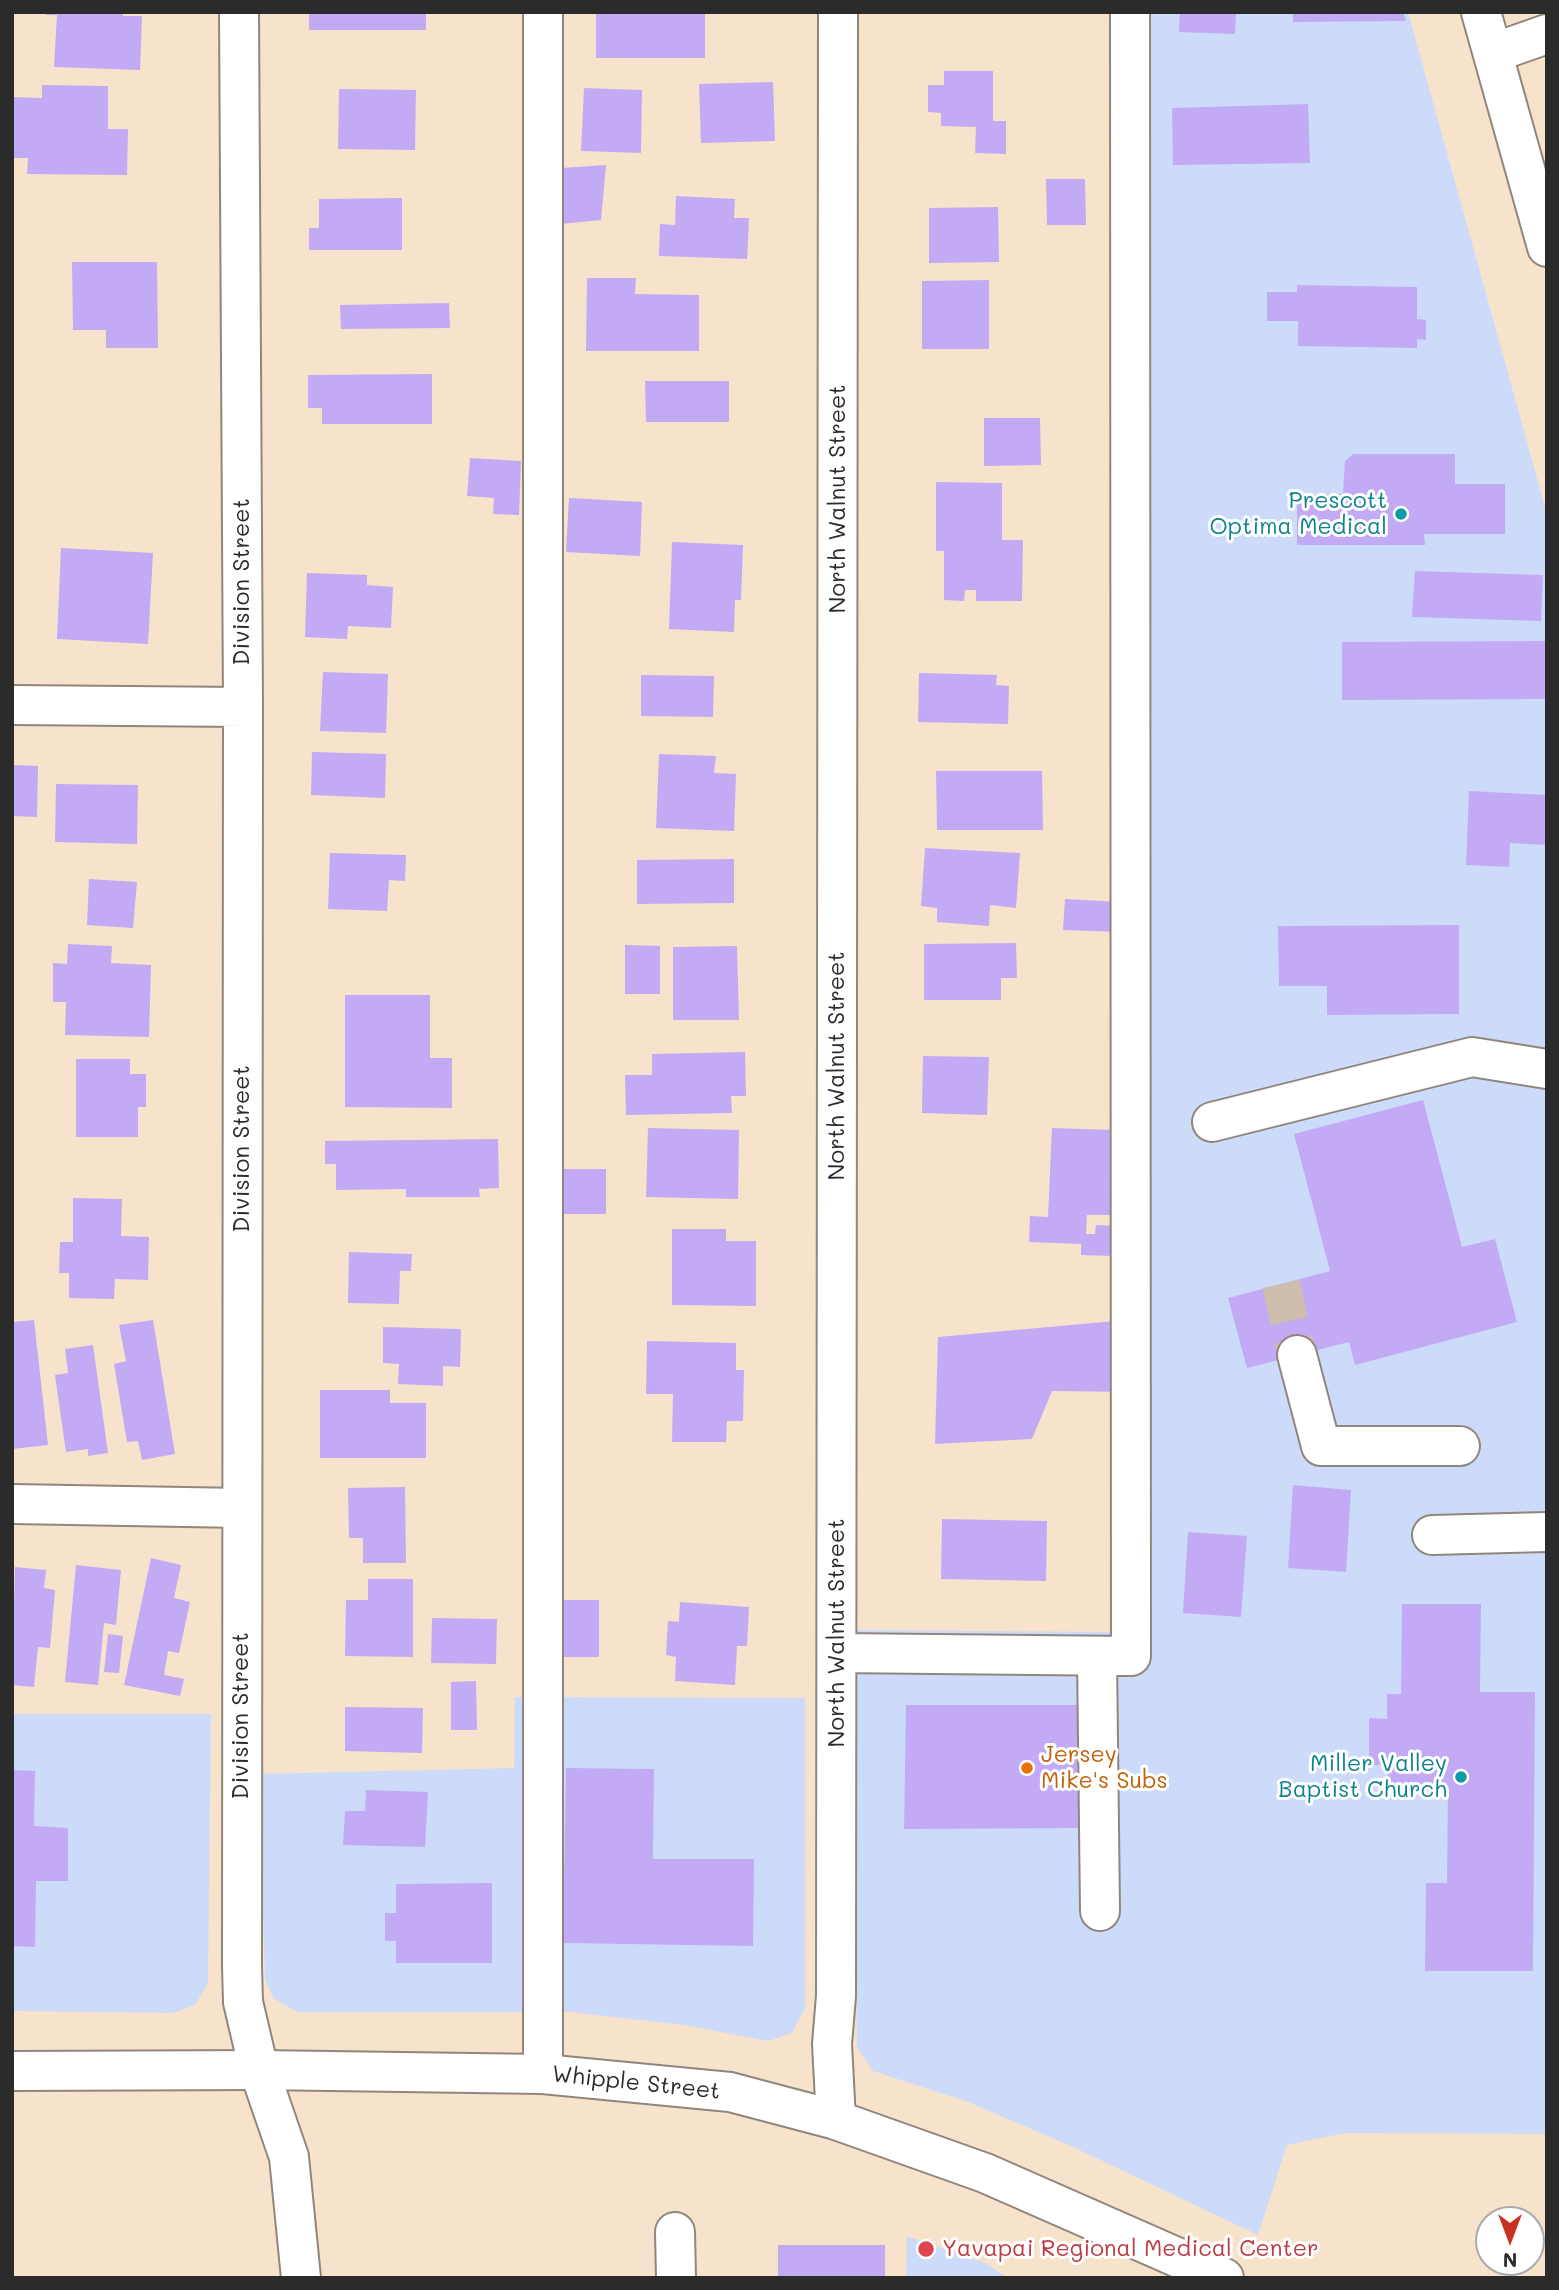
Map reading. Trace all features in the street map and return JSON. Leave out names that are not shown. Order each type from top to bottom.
[{"type":"street","name":"Division Street","points":[[239,12],[243,707],[242,1966],[243,2002],[259,2070],[289,2157],[301,2278]]},
{"type":"street","points":[[543,12],[543,2074]]},
{"type":"street","name":"North Walnut Street","points":[[836,2120],[832,2045],[836,1996],[838,12]]},
{"type":"street","points":[[837,1653],[1131,1656],[1130,12]]},
{"type":"street","points":[[1481,12],[1547,247]]},
{"type":"street","points":[[1493,53],[1547,34]]},
{"type":"street","points":[[12,705],[243,707]]},
{"type":"street","points":[[1212,1122],[1472,1057],[1547,1069]]},
{"type":"street","points":[[1297,1355],[1321,1446],[1460,1446]]},
{"type":"street","points":[[12,1504],[242,1508]]},
{"type":"street","points":[[1432,1535],[1547,1532]]},
{"type":"street","points":[[1097,1656],[1100,1912]]},
{"type":"street","name":"Whipple Street","points":[[12,2071],[259,2070],[543,2074],[730,2092],[836,2120],[985,2173],[1224,2278]]},
{"type":"street","points":[[675,2232],[676,2278]]},
{"type":"shaded area","points":[[1125,12],[1408,12],[1547,514],[1547,2134],[1345,2133],[1287,2145],[1258,2235],[1073,2147],[968,2102],[873,2071],[857,2047],[850,1630],[1119,1632]]},
{"type":"shaded area","points":[[515,1697],[805,1698],[805,2008],[792,2033],[768,2041],[684,2025],[570,2012],[297,2012],[273,1998],[265,1979],[259,1774],[514,1768]]},
{"type":"shaded area","points":[[12,1714],[211,1714],[208,1983],[195,2005],[173,2013],[12,2011]]},
{"type":"shaded area","name":"Yavapai Regional Medical Center","points":[[907,2236],[985,2263],[1008,2278],[906,2278]]},
{"type":"building","points":[[46,12],[123,12],[123,16],[142,16],[140,70],[54,67],[57,15],[46,15]]},
{"type":"building","points":[[309,12],[426,12],[426,30],[309,30]]},
{"type":"building","points":[[596,12],[705,12],[705,58],[596,58]]},
{"type":"building","points":[[1180,12],[1236,12],[1235,34],[1179,32]]},
{"type":"building","points":[[1293,12],[1403,12],[1406,21],[1293,22]]},
{"type":"building","points":[[944,71],[993,71],[993,121],[1006,121],[1006,154],[975,153],[976,127],[941,126],[941,113],[928,112],[928,85],[944,85]]},
{"type":"building","points":[[773,82],[775,141],[701,143],[699,84]]},
{"type":"building","points":[[42,85],[108,86],[108,129],[128,129],[127,175],[27,174],[28,158],[12,158],[12,97],[42,98]]},
{"type":"building","points":[[584,88],[642,90],[641,153],[581,151]]},
{"type":"building","points":[[339,89],[416,90],[415,150],[338,149]]},
{"type":"building","points":[[1308,104],[1310,163],[1173,165],[1172,108]]},
{"type":"building","points":[[606,165],[601,220],[560,224],[562,168]]},
{"type":"building","points":[[1046,179],[1085,179],[1086,225],[1047,225]]},
{"type":"building","points":[[676,196],[735,199],[734,218],[749,218],[747,259],[659,256],[660,224],[675,225]]},
{"type":"building","points":[[402,198],[402,250],[309,250],[309,228],[319,228],[319,199]]},
{"type":"building","points":[[998,207],[999,262],[929,263],[929,208]]},
{"type":"building","points":[[72,262],[157,262],[158,348],[106,348],[106,330],[73,330]]},
{"type":"building","points":[[587,278],[636,278],[635,294],[699,295],[699,351],[586,351]]},
{"type":"building","points":[[989,280],[989,349],[922,349],[922,281]]},
{"type":"building","points":[[1297,285],[1417,287],[1417,319],[1426,320],[1426,340],[1417,339],[1417,348],[1298,346],[1298,321],[1267,321],[1267,292],[1297,292]]},
{"type":"building","points":[[449,303],[450,328],[341,329],[340,305]]},
{"type":"building","points":[[432,374],[432,424],[322,424],[322,408],[308,408],[308,375]]},
{"type":"building","points":[[645,381],[729,381],[729,422],[646,422]]},
{"type":"building","points":[[984,418],[1040,418],[1041,465],[984,466]]},
{"type":"building","name":"Prescott Optima Medical","points":[[1353,454],[1455,454],[1455,484],[1505,484],[1505,534],[1424,534],[1425,545],[1297,545],[1297,495],[1343,494],[1345,461]]},
{"type":"building","points":[[470,458],[521,461],[519,515],[493,514],[494,498],[467,496]]},
{"type":"building","points":[[936,482],[1002,483],[1002,540],[1023,540],[1022,601],[976,601],[976,590],[965,590],[964,601],[944,600],[944,551],[936,551]]},
{"type":"building","points":[[569,498],[642,502],[640,556],[566,552]]},
{"type":"building","points":[[672,542],[743,545],[741,600],[735,600],[734,632],[669,629]]},
{"type":"building","points":[[61,548],[153,553],[148,644],[57,639]]},
{"type":"building","points":[[1415,571],[1543,575],[1541,621],[1412,617]]},
{"type":"building","points":[[307,573],[367,575],[367,585],[393,587],[391,628],[348,626],[347,639],[305,637]]},
{"type":"building","points":[[1547,641],[1547,699],[1342,700],[1342,642]]},
{"type":"building","points":[[323,672],[388,674],[386,733],[320,731]]},
{"type":"building","points":[[919,673],[997,675],[996,685],[1009,686],[1008,724],[918,722]]},
{"type":"building","points":[[641,675],[714,676],[713,717],[641,716]]},
{"type":"building","points":[[312,752],[386,754],[385,798],[311,795]]},
{"type":"building","points":[[659,754],[716,756],[714,773],[736,774],[734,831],[656,828]]},
{"type":"building","points":[[12,765],[38,766],[37,817],[12,816]]},
{"type":"building","points":[[936,771],[1042,771],[1043,830],[937,830]]},
{"type":"building","points":[[56,784],[138,785],[137,844],[55,842]]},
{"type":"building","points":[[1469,791],[1547,795],[1547,845],[1510,843],[1509,867],[1466,865]]},
{"type":"building","points":[[925,848],[1020,853],[1016,908],[990,905],[989,926],[937,922],[937,908],[921,906]]},
{"type":"building","points":[[330,853],[406,855],[405,881],[389,880],[387,911],[328,909]]},
{"type":"building","points":[[734,859],[734,903],[637,904],[637,860]]},
{"type":"building","points":[[89,879],[137,882],[133,928],[87,925]]},
{"type":"building","points":[[1065,899],[1122,902],[1120,932],[1063,930]]},
{"type":"building","points":[[1459,925],[1459,1014],[1327,1015],[1327,986],[1279,986],[1278,926]]},
{"type":"building","points":[[1016,943],[1017,978],[1001,978],[1001,1000],[924,1000],[924,944]]},
{"type":"building","points":[[68,944],[112,946],[111,963],[151,965],[149,1037],[65,1035],[66,1002],[53,1002],[53,963],[67,964]]},
{"type":"building","points":[[625,945],[660,946],[660,994],[625,994]]},
{"type":"building","points":[[737,946],[739,1020],[673,1020],[673,947]]},
{"type":"building","points":[[345,995],[430,995],[430,1058],[452,1058],[452,1108],[345,1107]]},
{"type":"building","points":[[745,1052],[746,1096],[731,1096],[732,1113],[626,1115],[625,1075],[652,1075],[652,1054]]},
{"type":"building","points":[[923,1056],[989,1057],[987,1115],[922,1113]]},
{"type":"building","points":[[76,1059],[130,1059],[130,1074],[146,1074],[146,1107],[138,1107],[138,1137],[76,1137]]},
{"type":"building","points":[[1423,1100],[1462,1247],[1495,1239],[1517,1322],[1355,1365],[1349,1342],[1247,1368],[1228,1298],[1330,1271],[1294,1134]]},
{"type":"building","points":[[648,1128],[739,1130],[738,1199],[646,1197]]},
{"type":"building","points":[[1052,1128],[1116,1130],[1112,1215],[1087,1215],[1086,1234],[1095,1234],[1096,1225],[1114,1226],[1113,1256],[1081,1255],[1081,1244],[1029,1242],[1030,1216],[1048,1217]]},
{"type":"building","points":[[498,1139],[499,1188],[479,1189],[480,1197],[406,1197],[406,1189],[336,1190],[336,1164],[325,1164],[325,1141]]},
{"type":"building","points":[[557,1169],[606,1169],[606,1214],[557,1214]]},
{"type":"building","points":[[73,1198],[122,1199],[121,1236],[149,1237],[148,1280],[115,1279],[114,1299],[69,1298],[69,1273],[59,1273],[60,1242],[73,1242]]},
{"type":"building","points":[[672,1229],[726,1229],[726,1241],[756,1241],[756,1306],[672,1305]]},
{"type":"building","points":[[349,1252],[412,1254],[411,1271],[400,1271],[399,1304],[348,1303]]},
{"type":"building","points":[[34,1320],[48,1445],[12,1449],[12,1322]]},
{"type":"building","points":[[153,1320],[175,1454],[142,1460],[138,1441],[127,1442],[114,1364],[126,1361],[119,1325]]},
{"type":"building","points":[[1126,1320],[1132,1392],[1052,1391],[1032,1439],[935,1444],[938,1337]]},
{"type":"building","points":[[383,1327],[461,1329],[460,1367],[443,1366],[443,1386],[398,1384],[399,1364],[383,1363]]},
{"type":"building","points":[[647,1341],[736,1343],[736,1370],[744,1370],[743,1421],[727,1421],[726,1442],[672,1442],[673,1394],[646,1394]]},
{"type":"building","points":[[93,1345],[108,1453],[88,1456],[88,1449],[66,1452],[55,1375],[68,1373],[65,1349]]},
{"type":"building","points":[[320,1390],[390,1390],[390,1403],[426,1403],[426,1458],[320,1458]]},
{"type":"building","points":[[1293,1485],[1351,1490],[1346,1572],[1288,1568]]},
{"type":"building","points":[[405,1487],[406,1563],[363,1563],[363,1538],[349,1538],[348,1488]]},
{"type":"building","points":[[942,1519],[1047,1521],[1046,1581],[941,1579]]},
{"type":"building","points":[[1188,1532],[1247,1536],[1241,1617],[1183,1613]]},
{"type":"building","points":[[151,1558],[181,1565],[174,1598],[190,1602],[179,1653],[168,1651],[164,1675],[184,1679],[180,1696],[124,1685]]},
{"type":"building","points":[[76,1565],[121,1570],[116,1625],[104,1623],[98,1685],[65,1682]]},
{"type":"building","points":[[15,1567],[46,1570],[44,1588],[55,1590],[50,1648],[38,1647],[34,1687],[12,1685]]},
{"type":"building","points":[[368,1579],[413,1579],[413,1657],[345,1656],[346,1600],[368,1600]]},
{"type":"building","points":[[561,1600],[599,1600],[599,1657],[561,1657]]},
{"type":"building","points":[[680,1602],[749,1607],[747,1646],[737,1646],[735,1685],[675,1681],[676,1657],[666,1655],[668,1621],[679,1622]]},
{"type":"building","name":"Miller Valley Baptist Church","points":[[1402,1604],[1481,1604],[1480,1692],[1535,1692],[1533,1971],[1425,1971],[1426,1883],[1447,1883],[1448,1789],[1388,1788],[1388,1765],[1369,1765],[1369,1718],[1387,1719],[1387,1694],[1401,1694]]},
{"type":"building","points":[[432,1618],[497,1619],[496,1664],[431,1663]]},
{"type":"building","points":[[108,1634],[123,1636],[119,1673],[104,1672]]},
{"type":"building","points":[[476,1681],[477,1730],[451,1730],[451,1682]]},
{"type":"building","points":[[906,1705],[1094,1705],[1088,1828],[904,1829]]},
{"type":"building","points":[[345,1707],[423,1708],[422,1753],[345,1751]]},
{"type":"building","points":[[566,1768],[654,1769],[653,1859],[754,1859],[753,1946],[563,1943]]},
{"type":"building","points":[[12,1770],[35,1771],[34,1826],[68,1828],[68,1881],[36,1881],[35,1947],[12,1946]]},
{"type":"building","points":[[366,1790],[428,1792],[425,1847],[343,1845],[345,1811],[365,1811]]},
{"type":"building","points":[[492,1883],[492,1963],[396,1963],[396,1941],[385,1941],[385,1913],[396,1913],[396,1884]]},
{"type":"building","points":[[778,2245],[885,2245],[885,2278],[778,2278]]},
{"type":"tunnel","points":[[1281,1284],[1297,1355]]},
{"type":"place","name":"Prescott Optima Medical","points":[[1401,514]]},
{"type":"place","name":"Jersey Mike's Subs","points":[[1027,1768]]},
{"type":"place","name":"Miller Valley Baptist Church","points":[[1461,1777]]},
{"type":"place","name":"Yavapai Regional Medical Center","points":[[926,2249]]}]
